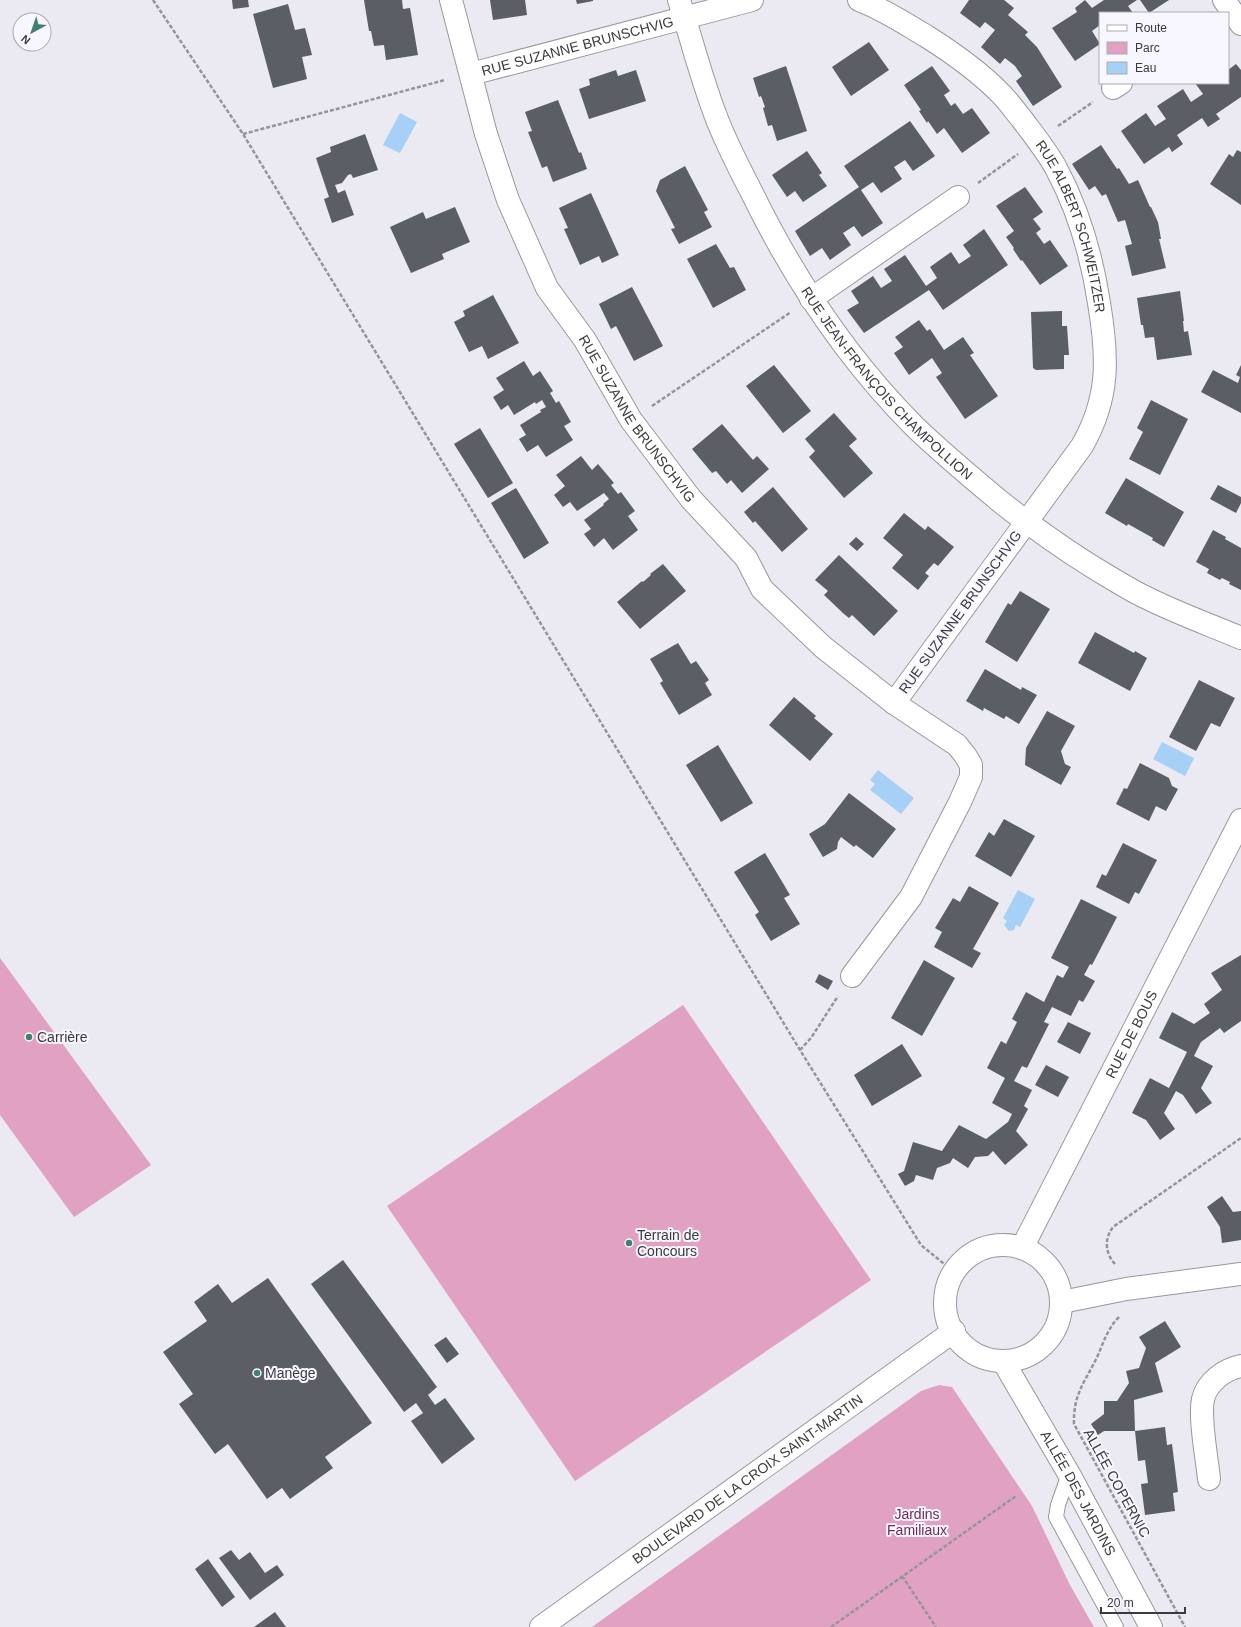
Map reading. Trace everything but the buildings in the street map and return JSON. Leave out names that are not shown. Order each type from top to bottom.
[{"type":"street","name":"RUE SUZANNE BRUNSCHVIG","points":[[452,0],[486,134],[508,200],[546,288],[585,340],[631,420],[692,499],[746,558],[762,589],[823,647],[894,703],[956,745],[971,765],[971,777],[960,802],[911,897],[852,976]]},
{"type":"street","points":[[682,9],[752,0]]},
{"type":"street","name":"RUE ALBERT SCHWEITZER","points":[[859,0],[882,10],[948,50],[1003,96],[1038,140],[1056,168],[1073,206],[1086,245],[1096,282],[1102,320],[1105,350],[1105,379],[1099,406],[1091,429],[1082,446],[1027,522]]},
{"type":"street","name":"RUE SUZANNE BRUNSCHVIG","points":[[471,74],[682,9]]},
{"type":"street","name":"RUE JEAN-FRANÇOIS CHAMPOLLION","points":[[682,9],[716,116],[739,168],[764,218],[811,299],[830,326],[881,390],[914,426],[954,463],[1027,522],[1100,572],[1145,598],[1241,638]]},
{"type":"street","points":[[811,299],[958,197]]},
{"type":"street","name":"RUE SUZANNE BRUNSCHVIG","points":[[894,703],[1027,522]]},
{"type":"street","name":"RUE DE BOUS","points":[[1022,1248],[1241,820]]},
{"type":"street","points":[[1004,1245],[1022,1248],[1038,1256],[1050,1269],[1059,1284],[1062,1302],[1059,1320],[1051,1337],[1038,1350],[1021,1359],[1003,1361],[987,1358],[972,1352],[960,1341],[950,1325],[946,1307],[947,1288],[954,1272],[968,1257],[985,1248],[1004,1245]]},
{"type":"street","points":[[1062,1302],[1126,1289],[1241,1274]]},
{"type":"street","name":"BOULEVARD DE LA CROIX SAINT-MARTIN","points":[[540,1627],[954,1331]]},
{"type":"street","name":"ALLÉE DES JARDINS","points":[[1003,1361],[1069,1474],[1151,1627]]},
{"type":"street","points":[[1209,1479],[1202,1415],[1203,1398],[1211,1383],[1222,1373],[1241,1366]]},
{"type":"lane","points":[[1069,1474],[1058,1505],[1056,1517],[1116,1627]]},
{"type":"path","points":[[153,0],[244,134],[800,1050],[921,1245],[954,1272]]},
{"type":"path","points":[[244,134],[471,74]]},
{"type":"path","points":[[631,420],[811,299]]},
{"type":"path","points":[[800,1050],[811,1038],[852,976]]},
{"type":"path","name":"ALLÉE COPERNIC","points":[[1185,1627],[1074,1424],[1074,1410],[1081,1386],[1111,1325],[1127,1309],[1126,1289],[1120,1270],[1112,1262],[1107,1252],[1106,1240],[1108,1234],[1113,1227],[1241,1138]]},
{"type":"path","points":[[831,1627],[1016,1496]]},
{"type":"path","points":[[902,1576],[936,1627]]},
{"type":"green space","name":"Carrière","points":[[0,958],[151,1165],[74,1217],[0,1115]]},
{"type":"green space","name":"Terrain de Concours","points":[[683,1005],[871,1280],[575,1481],[387,1206]]},
{"type":"green space","name":"Jardins Familiaux","points":[[939,1385],[952,1387],[1032,1506],[1070,1585],[1094,1627],[592,1627],[921,1391]]},
{"type":"water","points":[[400,113],[417,122],[400,153],[383,145]]},
{"type":"water","points":[[1162,742],[1194,758],[1185,776],[1153,759]]},
{"type":"water","points":[[878,770],[914,798],[901,814],[870,790],[875,784],[870,780]]},
{"type":"water","points":[[1018,890],[1035,899],[1020,927],[1016,925],[1014,930],[1009,931],[1004,925],[1007,921],[1003,918]]},
{"type":"place","name":"Carrière","points":[[29,1037]]},
{"type":"place","name":"Terrain de Concours","points":[[629,1243]]},
{"type":"place","name":"Manège","points":[[257,1373]]}]
